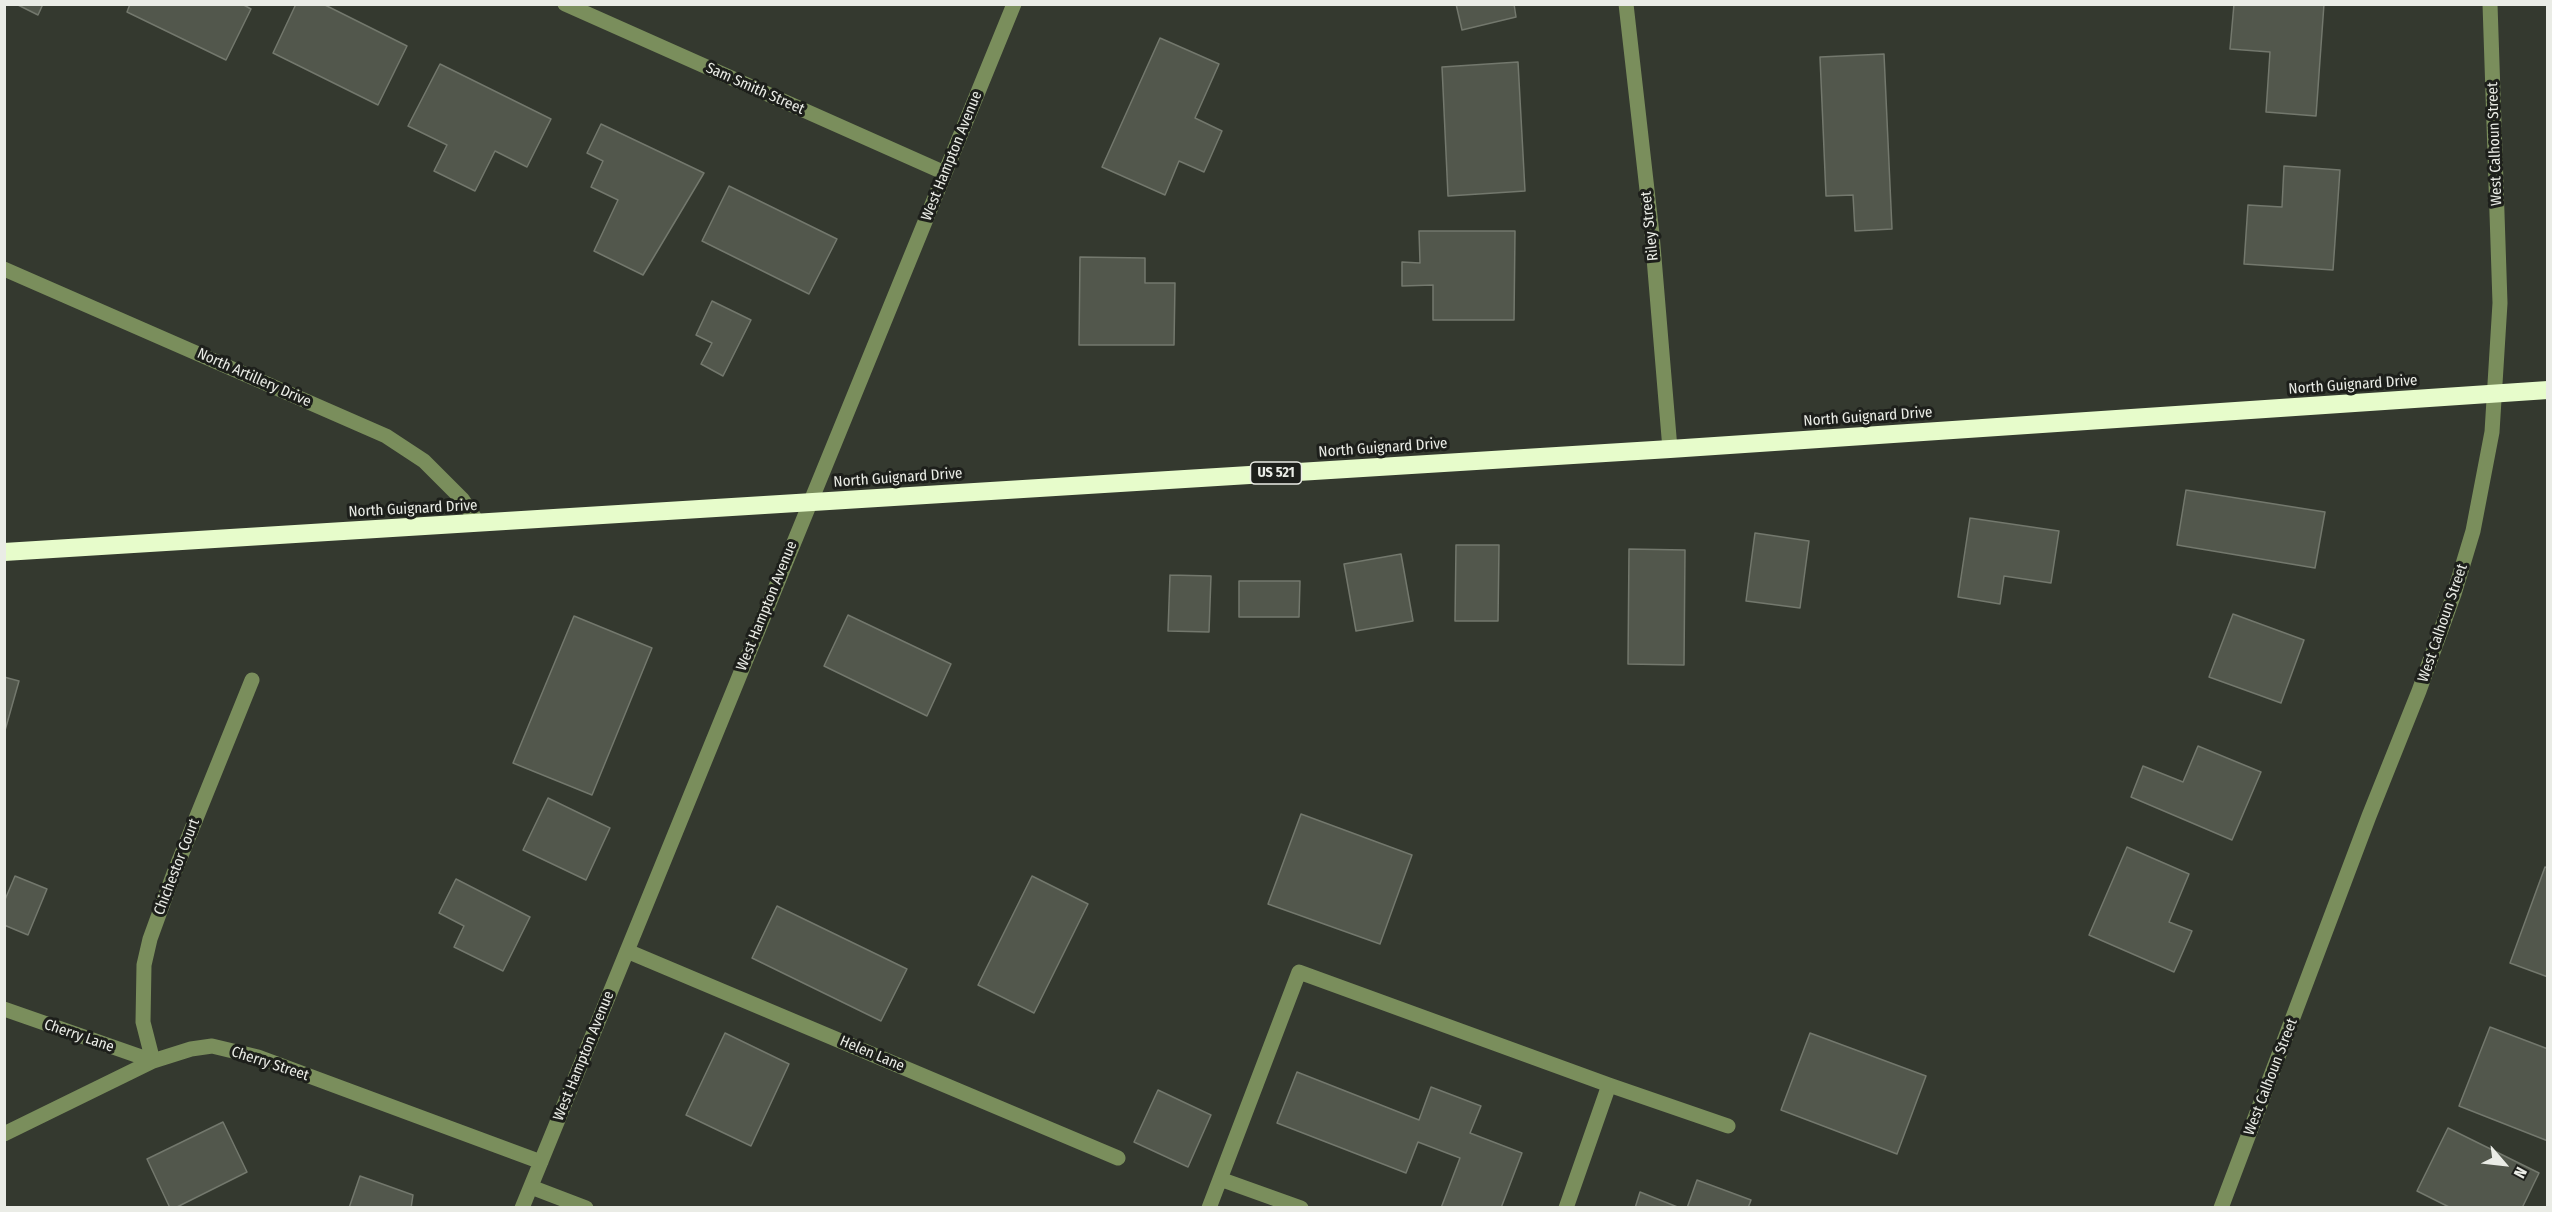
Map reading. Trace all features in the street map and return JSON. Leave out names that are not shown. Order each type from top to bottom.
[{"type":"highway","name":"North Guignard Drive","points":[[4,552],[1670,448],[2547,390]]},
{"type":"street","name":"Sam Smith Street","points":[[565,4],[945,173]]},
{"type":"street","name":"West Hampton Avenue","points":[[522,1208],[1014,4]]},
{"type":"street","name":"Riley Street","points":[[1626,4],[1652,234],[1670,448]]},
{"type":"street","name":"West Calhoun Street","points":[[2221,1208],[2369,816],[2420,691],[2473,531],[2492,432],[2500,303],[2490,4]]},
{"type":"street","name":"North Artillery Drive","points":[[4,269],[386,436],[424,461],[462,499],[478,523]]},
{"type":"street","name":"Chichestor Court","points":[[153,1061],[143,1022],[144,965],[150,939],[174,873],[252,680]]},
{"type":"street","name":"Helen Lane","points":[[627,951],[1118,1158]]},
{"type":"street","points":[[1209,1208],[1299,972],[1728,1126]]},
{"type":"street","name":"Cherry Lane","points":[[4,1010],[153,1061]]},
{"type":"street","name":"Cherry Street","points":[[4,1134],[153,1061],[191,1049],[212,1046],[258,1057],[541,1162]]},
{"type":"street","points":[[1566,1208],[1609,1085]]},
{"type":"street","points":[[1220,1179],[1301,1208]]},
{"type":"street","points":[[531,1187],[586,1208]]},
{"type":"building","points":[[16,4],[43,4],[38,15]]},
{"type":"building","points":[[130,4],[242,4],[251,9],[226,60],[127,12]]},
{"type":"building","points":[[296,4],[323,4],[407,46],[378,105],[273,53]]},
{"type":"building","points":[[1456,4],[1514,4],[1516,17],[1462,30]]},
{"type":"building","points":[[2234,4],[2324,4],[2316,116],[2266,112],[2270,52],[2230,49]]},
{"type":"building","points":[[1160,38],[1219,64],[1195,118],[1222,131],[1204,172],[1179,161],[1165,195],[1102,167]]},
{"type":"building","points":[[1884,54],[1892,229],[1855,231],[1853,195],[1826,196],[1820,57]]},
{"type":"building","points":[[1518,62],[1525,191],[1448,196],[1442,67]]},
{"type":"building","points":[[440,64],[551,119],[527,167],[495,151],[475,191],[434,171],[447,145],[408,126]]},
{"type":"building","points":[[601,124],[704,173],[643,275],[594,251],[618,200],[591,187],[603,161],[587,153]]},
{"type":"building","points":[[2284,166],[2340,170],[2333,270],[2244,264],[2248,205],[2282,207]]},
{"type":"building","points":[[729,186],[837,239],[809,294],[702,241]]},
{"type":"building","points":[[1419,231],[1515,231],[1514,320],[1433,320],[1433,285],[1402,286],[1402,262],[1420,263]]},
{"type":"building","points":[[1080,257],[1145,258],[1145,283],[1175,283],[1174,345],[1079,345]]},
{"type":"building","points":[[712,301],[751,320],[723,376],[701,364],[712,343],[696,335]]},
{"type":"building","points":[[2186,490],[2325,512],[2315,568],[2177,545]]},
{"type":"building","points":[[1970,518],[2059,531],[2051,583],[2004,576],[2000,604],[1958,597]]},
{"type":"building","points":[[1755,533],[1809,541],[1800,608],[1746,601]]},
{"type":"building","points":[[1456,545],[1499,545],[1498,621],[1455,621]]},
{"type":"building","points":[[1629,549],[1685,550],[1684,665],[1628,664]]},
{"type":"building","points":[[1401,554],[1413,621],[1356,631],[1344,564]]},
{"type":"building","points":[[1170,575],[1211,576],[1209,632],[1168,631]]},
{"type":"building","points":[[1239,581],[1300,581],[1299,617],[1239,617]]},
{"type":"building","points":[[2233,614],[2304,640],[2281,703],[2209,677]]},
{"type":"building","points":[[848,615],[951,664],[927,716],[824,666]]},
{"type":"building","points":[[574,616],[652,648],[592,795],[513,763]]},
{"type":"building","points":[[4,677],[19,681],[4,734]]},
{"type":"building","points":[[2198,746],[2261,772],[2232,840],[2131,797],[2143,766],[2183,782]]},
{"type":"building","points":[[548,798],[610,828],[586,880],[523,850]]},
{"type":"building","points":[[1301,814],[1412,855],[1380,944],[1268,904]]},
{"type":"building","points":[[2127,847],[2189,874],[2169,922],[2192,931],[2174,972],[2089,935]]},
{"type":"building","points":[[2545,867],[2548,868],[2548,977],[2510,963]]},
{"type":"building","points":[[15,876],[47,889],[28,935],[4,925],[4,902]]},
{"type":"building","points":[[1032,876],[1088,904],[1034,1013],[978,985]]},
{"type":"building","points":[[456,879],[530,917],[503,971],[454,947],[464,926],[439,913]]},
{"type":"building","points":[[777,906],[907,969],[881,1021],[752,958]]},
{"type":"building","points":[[2490,1027],[2548,1049],[2548,1141],[2459,1106]]},
{"type":"building","points":[[725,1033],[789,1064],[751,1146],[686,1115]]},
{"type":"building","points":[[1810,1033],[1926,1076],[1897,1154],[1781,1110]]},
{"type":"building","points":[[1297,1072],[1419,1120],[1431,1087],[1481,1106],[1470,1133],[1522,1153],[1501,1208],[1441,1208],[1460,1158],[1418,1142],[1406,1173],[1277,1123]]},
{"type":"building","points":[[1158,1090],[1211,1115],[1188,1167],[1134,1142]]},
{"type":"building","points":[[223,1122],[247,1172],[175,1208],[170,1208],[147,1159]]},
{"type":"building","points":[[2448,1128],[2539,1173],[2522,1208],[2451,1208],[2417,1191]]},
{"type":"building","points":[[360,1176],[413,1195],[411,1208],[349,1208]]},
{"type":"building","points":[[1697,1180],[1751,1200],[1748,1208],[1687,1208]]},
{"type":"building","points":[[1640,1192],[1680,1208],[1635,1208]]}]
